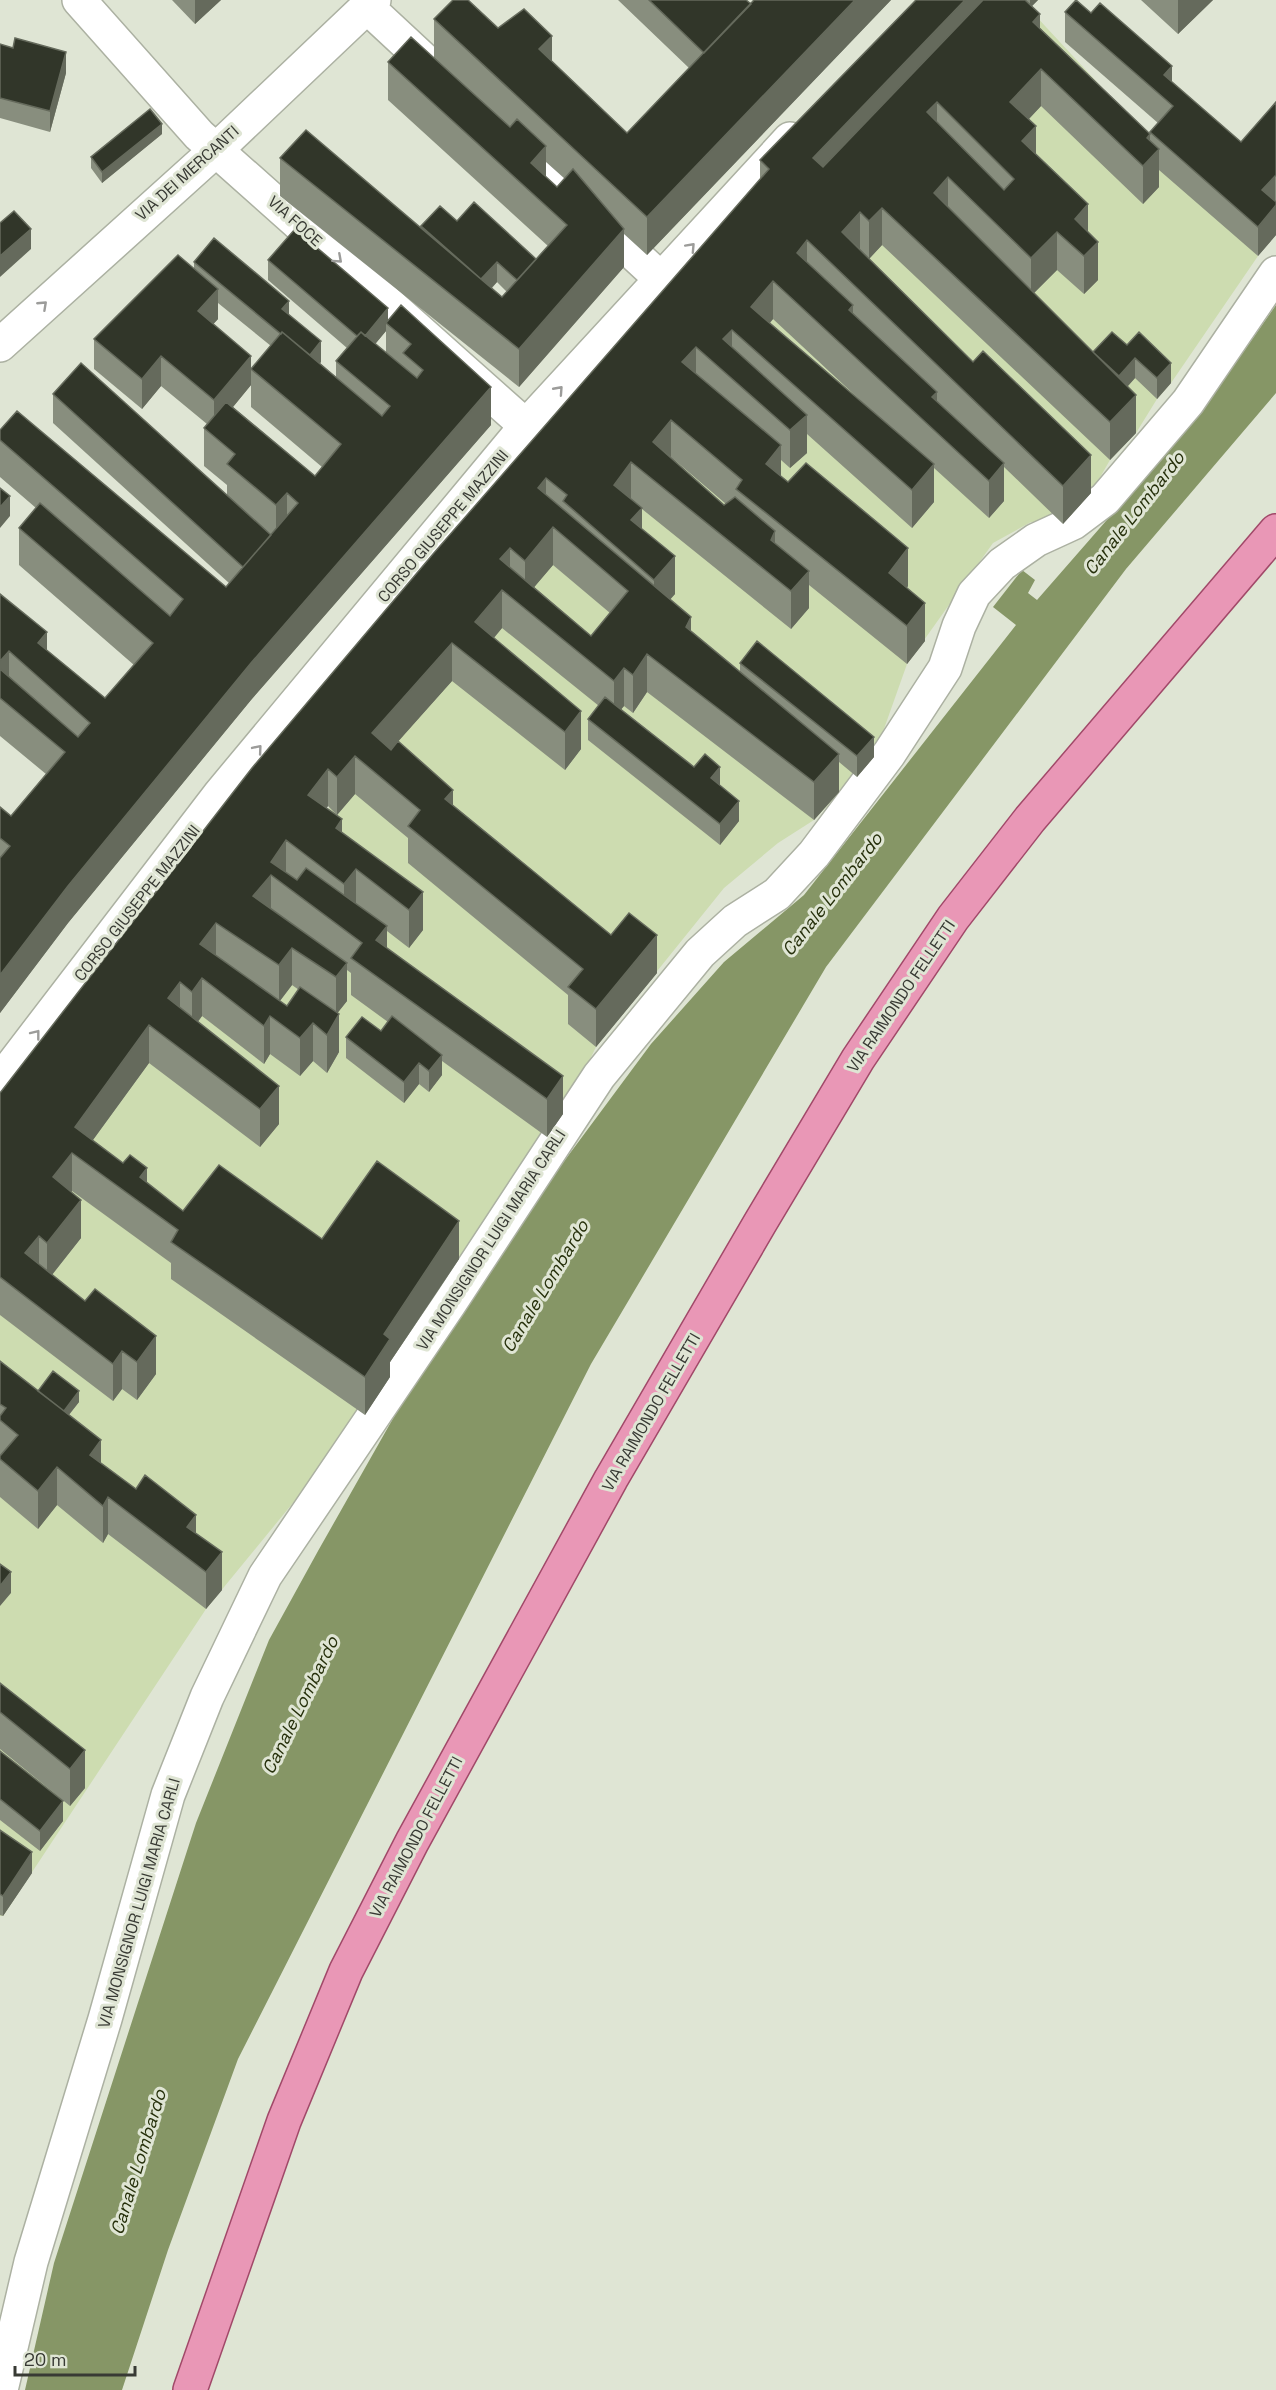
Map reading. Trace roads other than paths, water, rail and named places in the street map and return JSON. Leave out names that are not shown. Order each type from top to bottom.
[{"type":"main road","name":"VIA RAIMONDO FELLETTI","points":[[190,2390],[284,2121],[346,1971],[412,1842],[611,1479],[760,1223],[858,1059],[953,918],[1030,819],[1276,531]]},
{"type":"street","name":"VIA FOCE","points":[[79,0],[215,151],[526,426]]},
{"type":"street","name":"VIA DEI MERCANTI","points":[[0,345],[138,218],[215,151],[370,3]]},
{"type":"street","points":[[370,3],[461,94]]},
{"type":"street","name":"CORSO GIUSEPPE MAZZINI","points":[[0,1081],[220,794],[526,426],[813,114]]},
{"type":"street","points":[[495,125],[661,279]]},
{"type":"street","name":"VIA MONSIGNOR LUIGI MARIA CARLI","points":[[1,2390],[36,2242],[105,2019],[168,1795],[207,1696],[265,1576],[450,1303],[599,1076],[700,953],[735,921],[777,894],[814,854],[889,754],[945,668],[959,626],[974,594],[1002,564],[1036,540],[1073,523],[1105,499],[1188,402],[1276,273]]},
{"type":"water","name":"Canale Lombardo","points":[[1276,305],[1276,393],[1126,569],[826,967],[591,1364],[238,2059],[168,2250],[122,2390],[25,2390],[54,2263],[196,1823],[269,1640],[395,1415],[562,1164],[651,1044],[724,962],[804,895],[1016,625],[993,607],[1022,570],[1035,580],[1028,593],[1037,600],[1202,411]]}]
